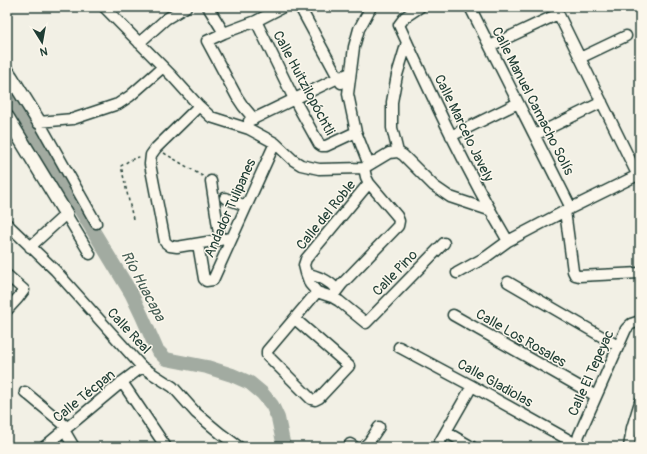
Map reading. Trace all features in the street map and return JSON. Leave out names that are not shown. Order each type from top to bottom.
[{"type":"main road","points":[[7,71],[39,122]]},
{"type":"main road","points":[[7,117],[66,214]]},
{"type":"street","points":[[104,7],[211,117],[249,129],[275,143],[293,160],[301,165],[319,170],[367,166],[389,153],[398,152],[403,155],[434,186],[450,197],[489,210]]},
{"type":"street","points":[[139,43],[166,19],[186,7]]},
{"type":"street","points":[[208,7],[224,33]]},
{"type":"street","points":[[254,118],[237,97],[207,41],[283,7]]},
{"type":"street","points":[[305,269],[310,284],[317,292],[325,296],[335,293],[398,226],[399,221],[397,216],[369,183],[366,177],[367,166],[356,132],[348,94],[354,47],[359,29],[371,7]]},
{"type":"street","name":"Calle Marcelo Javely","points":[[420,7],[405,17],[399,25],[489,210],[508,242]]},
{"type":"street","name":"Calle Manuel Camacho Solís","points":[[470,7],[534,135],[568,210],[573,271],[575,275],[640,273]]},
{"type":"street","points":[[304,9],[338,78],[348,94]]},
{"type":"street","points":[[457,273],[486,258],[508,242],[639,175],[556,10],[490,46]]},
{"type":"street","name":"Calle Huitzilopóchtli","points":[[256,20],[294,99],[319,144],[326,146],[356,132]]},
{"type":"street","points":[[580,58],[626,36]]},
{"type":"street","points":[[398,152],[392,128],[392,102],[397,75],[407,42]]},
{"type":"street","points":[[96,223],[39,122],[72,119],[118,104],[130,96],[163,67]]},
{"type":"street","points":[[240,126],[350,73]]},
{"type":"street","points":[[534,135],[602,102]]},
{"type":"street","points":[[452,136],[518,103]]},
{"type":"street","points":[[199,106],[153,152],[150,164],[165,242],[170,246],[177,247],[231,238]]},
{"type":"street","name":"Andador Tulipanes","points":[[198,244],[204,279],[206,282],[209,282],[214,278],[275,143]]},
{"type":"street","points":[[210,181],[220,240]]},
{"type":"street","name":"Calle del Roble","points":[[305,269],[306,259],[369,183]]},
{"type":"street","points":[[226,198],[246,206]]},
{"type":"street","points":[[30,247],[66,214],[90,254]]},
{"type":"street","name":"Calle Real","points":[[7,224],[55,270],[142,367],[173,387],[196,412],[234,446]]},
{"type":"street","name":"Calle Pino","points":[[335,293],[339,300],[366,323],[444,243]]},
{"type":"street","points":[[305,269],[332,283],[335,293]]},
{"type":"street","points":[[7,275],[24,290],[7,310]]},
{"type":"street","points":[[508,282],[618,346]]},
{"type":"street","points":[[295,319],[349,366],[319,398],[315,400],[311,399],[267,355],[267,351],[317,292]]},
{"type":"street","name":"Calle Los Rosales","points":[[453,315],[596,396]]},
{"type":"street","name":"Calle El Tepeyac","points":[[576,445],[579,435],[626,329],[631,324],[640,321]]},
{"type":"street","name":"Calle Gladiolas","points":[[399,347],[472,386],[576,445]]},
{"type":"street","name":"Calle Técpan","points":[[44,447],[142,367]]},
{"type":"street","points":[[122,382],[166,447]]},
{"type":"street","points":[[437,447],[472,386]]},
{"type":"street","points":[[24,392],[66,428],[74,447]]},
{"type":"street","points":[[629,447],[636,429],[640,402]]},
{"type":"street","points":[[364,447],[380,427]]},
{"type":"street","points":[[446,432],[472,447]]},
{"type":"path","points":[[133,219],[121,166],[130,160],[153,152],[210,181]]},
{"type":"waterway","name":"Río Huacapa","points":[[7,89],[131,293],[157,350],[166,359],[207,367],[232,375],[250,383],[262,393],[272,405],[278,418],[284,447]]}]
